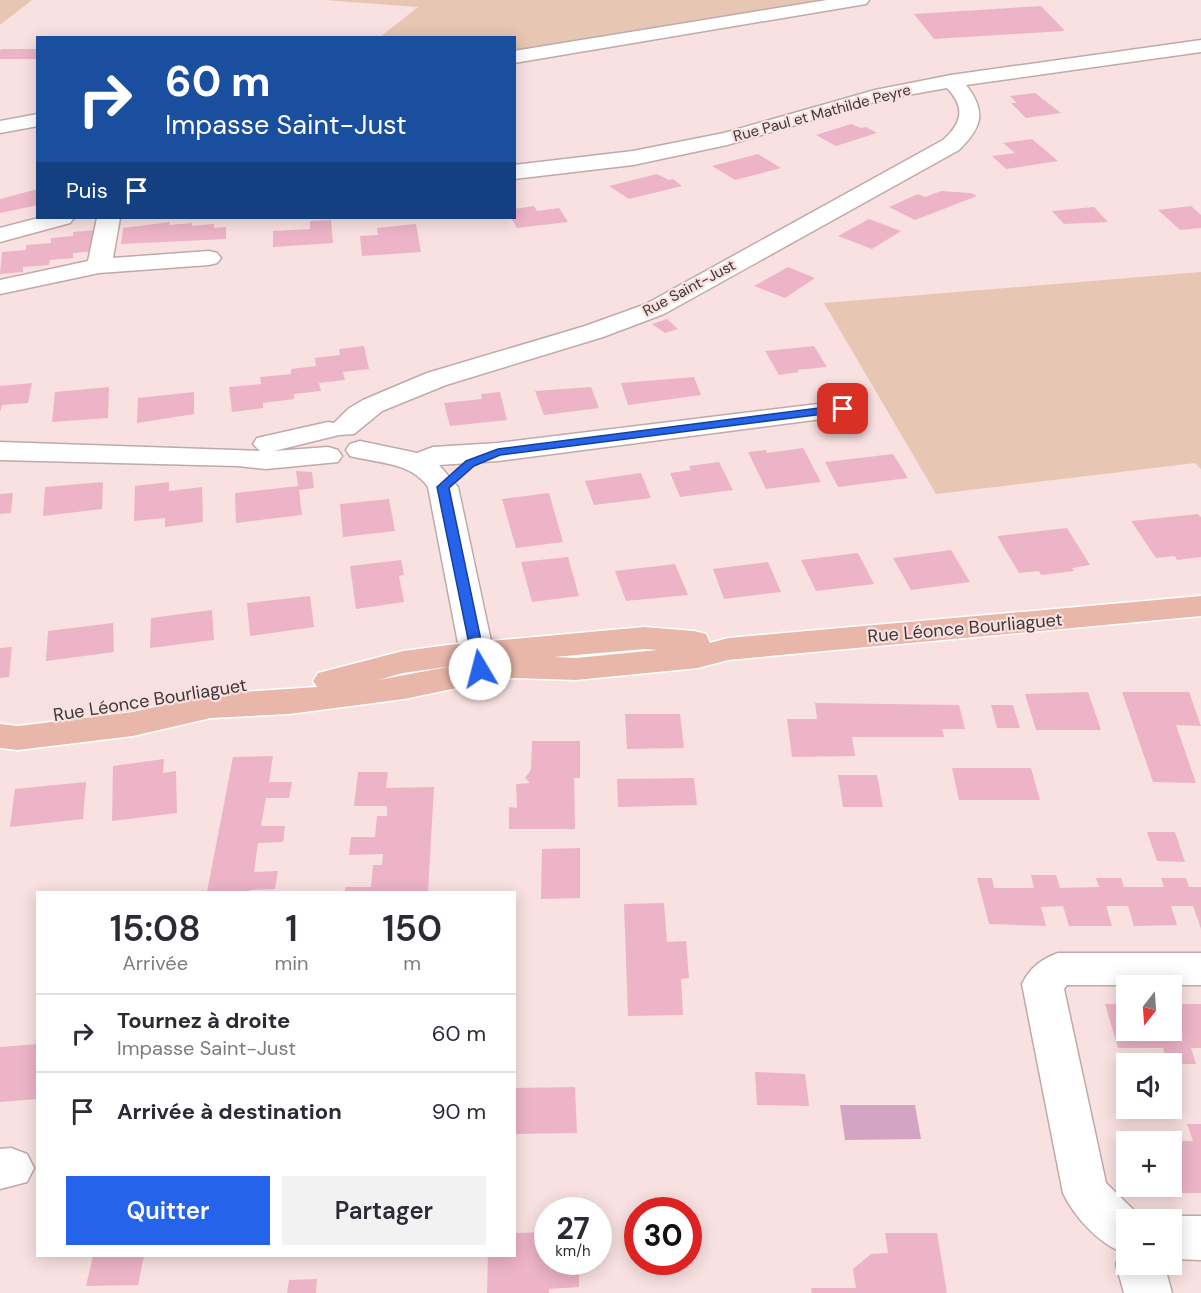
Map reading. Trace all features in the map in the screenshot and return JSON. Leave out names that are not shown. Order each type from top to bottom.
[{"type":"main road","name":"Rue Léonce Bourliaguet","points":[[0,726],[15,720],[114,709],[217,687],[250,683],[311,684],[403,662],[479,661],[513,667],[576,669],[698,657],[728,649],[1201,606]]},
{"type":"main road","name":"Rue Léonce Bourliaguet","points":[[0,736],[18,738],[122,725],[211,706],[289,702],[356,695],[448,679],[479,661]]},
{"type":"street","points":[[516,57],[860,0]]},
{"type":"street","name":"Rue Paul et Mathilde Peyre","points":[[516,172],[633,158],[727,139],[882,94],[951,81],[1201,46]]},
{"type":"street","name":"Rue Saint-Just","points":[[340,441],[362,410],[447,374],[616,326],[655,309],[951,145],[967,127],[970,110],[962,90],[951,81]]},
{"type":"street","points":[[0,127],[36,120]]},
{"type":"street","points":[[0,235],[58,219]]},
{"type":"street","points":[[99,267],[108,219]]},
{"type":"street","points":[[0,288],[99,267],[209,258]]},
{"type":"street","points":[[420,464],[433,456],[498,452],[843,409]]},
{"type":"street","points":[[0,451],[238,457],[266,460],[340,441],[420,464],[435,474],[443,487],[479,661]]},
{"type":"street","points":[[443,487],[470,464],[498,452]]},
{"type":"street","points":[[1116,1222],[1086,1193],[1042,984],[1058,969],[1201,969]]},
{"type":"street","points":[[1182,1238],[1201,1238]]},
{"type":"street","points":[[1143,1275],[1148,1293]]},
{"type":"shaded area","points":[[0,0],[32,0],[0,25]]},
{"type":"shaded area","points":[[324,0],[832,0],[516,53],[516,36],[381,36],[418,7]]},
{"type":"shaded area","points":[[1201,272],[1201,469],[1195,463],[936,494],[824,303]]},
{"type":"shaded area","points":[[840,1105],[915,1105],[921,1139],[845,1140]]},
{"type":"building","points":[[1041,6],[1065,31],[934,39],[914,14]]},
{"type":"building","points":[[36,49],[36,59],[0,59],[0,50]]},
{"type":"building","points":[[1035,93],[1061,113],[1026,118],[1011,103],[1017,103],[1010,96]]},
{"type":"building","points":[[851,124],[861,128],[866,127],[877,133],[836,146],[816,135]]},
{"type":"building","points":[[1032,139],[1058,161],[1006,169],[992,156],[1015,153],[1003,143]]},
{"type":"building","points":[[758,154],[781,168],[735,180],[712,166]]},
{"type":"building","points":[[657,174],[669,180],[673,179],[682,186],[629,199],[609,186]]},
{"type":"building","points":[[36,190],[36,205],[0,213],[0,199]]},
{"type":"building","points":[[941,191],[971,193],[977,196],[915,220],[889,207],[918,194],[925,197]]},
{"type":"building","points":[[534,206],[537,211],[559,208],[568,222],[517,228],[512,219],[516,219],[516,209]]},
{"type":"building","points":[[1191,206],[1201,215],[1201,228],[1180,230],[1158,210]]},
{"type":"building","points":[[1094,207],[1108,222],[1064,224],[1052,211]]},
{"type":"building","points":[[869,219],[901,231],[872,249],[838,236]]},
{"type":"building","points":[[331,220],[333,243],[273,247],[273,231],[310,229],[310,221]]},
{"type":"building","points":[[170,222],[169,225],[192,223],[192,226],[214,224],[214,228],[226,227],[226,239],[121,244],[123,228]]},
{"type":"building","points":[[416,224],[421,252],[362,256],[360,236],[378,235],[377,228]]},
{"type":"building","points":[[96,230],[96,251],[73,253],[73,258],[50,260],[49,265],[23,267],[23,272],[0,274],[2,252],[26,250],[26,245],[51,243],[51,238],[73,236],[73,232]]},
{"type":"building","points":[[788,267],[815,278],[785,298],[754,286]]},
{"type":"building","points":[[667,319],[678,329],[665,333],[652,324]]},
{"type":"building","points":[[364,346],[369,369],[343,372],[345,380],[319,383],[321,391],[294,394],[294,399],[263,403],[263,408],[232,412],[229,387],[261,384],[260,377],[291,374],[291,369],[316,366],[315,358],[340,355],[339,349]]},
{"type":"building","points":[[814,346],[827,367],[797,370],[799,372],[779,375],[765,351]]},
{"type":"building","points":[[694,377],[701,395],[628,405],[621,383]]},
{"type":"building","points":[[32,383],[28,403],[2,405],[0,412],[0,386]]},
{"type":"building","points":[[109,387],[108,418],[52,422],[55,392]]},
{"type":"building","points":[[591,387],[599,408],[544,415],[535,391]]},
{"type":"building","points":[[194,392],[194,414],[137,423],[138,398]]},
{"type":"building","points":[[500,392],[507,420],[450,426],[444,403],[482,399],[481,394]]},
{"type":"building","points":[[803,448],[821,482],[766,489],[748,452],[766,450],[767,453]]},
{"type":"building","points":[[893,454],[908,478],[838,487],[825,462]]},
{"type":"building","points":[[719,462],[733,490],[680,497],[670,473],[691,470],[689,466]]},
{"type":"building","points":[[296,471],[312,472],[314,488],[299,490],[302,515],[236,523],[235,493],[298,486]]},
{"type":"building","points":[[641,473],[651,498],[594,505],[585,481]]},
{"type":"building","points":[[103,482],[102,509],[43,516],[45,487]]},
{"type":"building","points":[[169,482],[169,491],[202,487],[203,522],[165,527],[165,518],[134,521],[135,486]]},
{"type":"building","points":[[13,493],[11,513],[0,514],[0,494]]},
{"type":"building","points":[[549,493],[563,542],[516,548],[502,499]]},
{"type":"building","points":[[389,499],[395,531],[343,537],[340,504]]},
{"type":"building","points":[[1198,514],[1201,517],[1201,557],[1177,560],[1175,556],[1156,558],[1131,521]]},
{"type":"building","points":[[1067,528],[1090,565],[1072,568],[1074,571],[1041,575],[1039,571],[1019,573],[997,536]]},
{"type":"building","points":[[951,550],[970,582],[911,590],[893,558]]},
{"type":"building","points":[[858,553],[874,584],[816,591],[801,560]]},
{"type":"building","points":[[568,557],[579,596],[532,602],[521,562]]},
{"type":"building","points":[[401,560],[404,575],[399,576],[404,602],[356,609],[350,566]]},
{"type":"building","points":[[768,562],[781,592],[724,599],[713,569]]},
{"type":"building","points":[[675,564],[688,595],[626,601],[615,571]]},
{"type":"building","points":[[310,596],[314,627],[250,636],[247,603]]},
{"type":"building","points":[[212,610],[214,640],[150,648],[151,618]]},
{"type":"building","points":[[113,623],[114,652],[46,661],[48,631]]},
{"type":"building","points":[[12,647],[9,677],[0,678],[0,648]]},
{"type":"building","points":[[1088,692],[1101,730],[1036,730],[1025,694]]},
{"type":"building","points":[[1122,692],[1189,692],[1201,726],[1176,725],[1196,783],[1153,782]]},
{"type":"building","points":[[815,703],[959,705],[965,729],[942,729],[944,737],[852,737],[855,756],[792,757],[787,719],[817,719]]},
{"type":"building","points":[[991,705],[1013,705],[1020,728],[997,728]]},
{"type":"building","points":[[625,714],[680,714],[684,748],[627,749]]},
{"type":"building","points":[[532,741],[580,741],[580,778],[574,778],[575,829],[509,829],[509,807],[517,808],[516,784],[530,783],[525,778],[531,770]]},
{"type":"building","points":[[273,756],[269,782],[292,782],[289,798],[266,798],[261,826],[285,826],[283,842],[258,843],[254,872],[278,871],[275,889],[207,891],[233,757]]},
{"type":"building","points":[[164,759],[163,773],[176,771],[177,813],[112,821],[113,766]]},
{"type":"building","points":[[952,768],[1031,768],[1040,800],[959,800]]},
{"type":"building","points":[[358,772],[388,772],[386,788],[434,787],[428,891],[345,891],[345,887],[371,887],[373,865],[382,865],[383,854],[349,855],[351,837],[375,837],[377,816],[387,816],[387,806],[354,806]]},
{"type":"building","points":[[838,775],[877,775],[883,807],[843,807]]},
{"type":"building","points":[[694,778],[697,805],[618,807],[617,779]]},
{"type":"building","points":[[86,782],[83,819],[10,827],[15,789]]},
{"type":"building","points":[[1147,832],[1175,832],[1185,862],[1157,861]]},
{"type":"building","points":[[580,848],[580,898],[541,899],[542,849]]},
{"type":"building","points":[[1031,875],[1056,875],[1060,888],[1099,887],[1096,878],[1121,878],[1124,887],[1164,887],[1161,878],[1186,878],[1189,887],[1201,887],[1201,929],[1193,906],[1171,906],[1177,925],[1134,926],[1128,906],[1106,906],[1112,926],[1069,926],[1063,906],[1041,907],[1046,926],[989,924],[977,878],[992,878],[994,888],[1034,888]]},
{"type":"building","points":[[664,903],[667,942],[686,941],[689,978],[681,979],[683,1015],[628,1016],[624,904]]},
{"type":"building","points":[[1105,1004],[1116,1004],[1116,1041],[1182,1041],[1182,1004],[1201,1004],[1201,1048],[1191,1048],[1196,1064],[1182,1064],[1182,1053],[1165,1053],[1163,1048],[1118,1048]]},
{"type":"building","points":[[36,1044],[36,1099],[0,1102],[0,1047]]},
{"type":"building","points":[[755,1072],[805,1074],[809,1106],[757,1105]]},
{"type":"building","points":[[575,1087],[577,1133],[516,1134],[516,1088]]},
{"type":"building","points":[[1187,1124],[1201,1124],[1201,1193],[1182,1193],[1182,1141],[1193,1141]]},
{"type":"building","points":[[534,1232],[534,1275],[579,1275],[579,1287],[549,1289],[549,1293],[487,1293],[488,1257],[516,1257],[516,1233]]},
{"type":"building","points":[[885,1233],[937,1233],[947,1293],[812,1293],[811,1288],[856,1288],[853,1269],[871,1254],[888,1253]]},
{"type":"building","points":[[93,1257],[144,1257],[138,1285],[86,1286]]},
{"type":"building","points":[[317,1279],[316,1293],[287,1293],[289,1280]]},
{"type":"route","points":[[480,669],[443,487],[470,464],[498,452],[843,409]]}]
